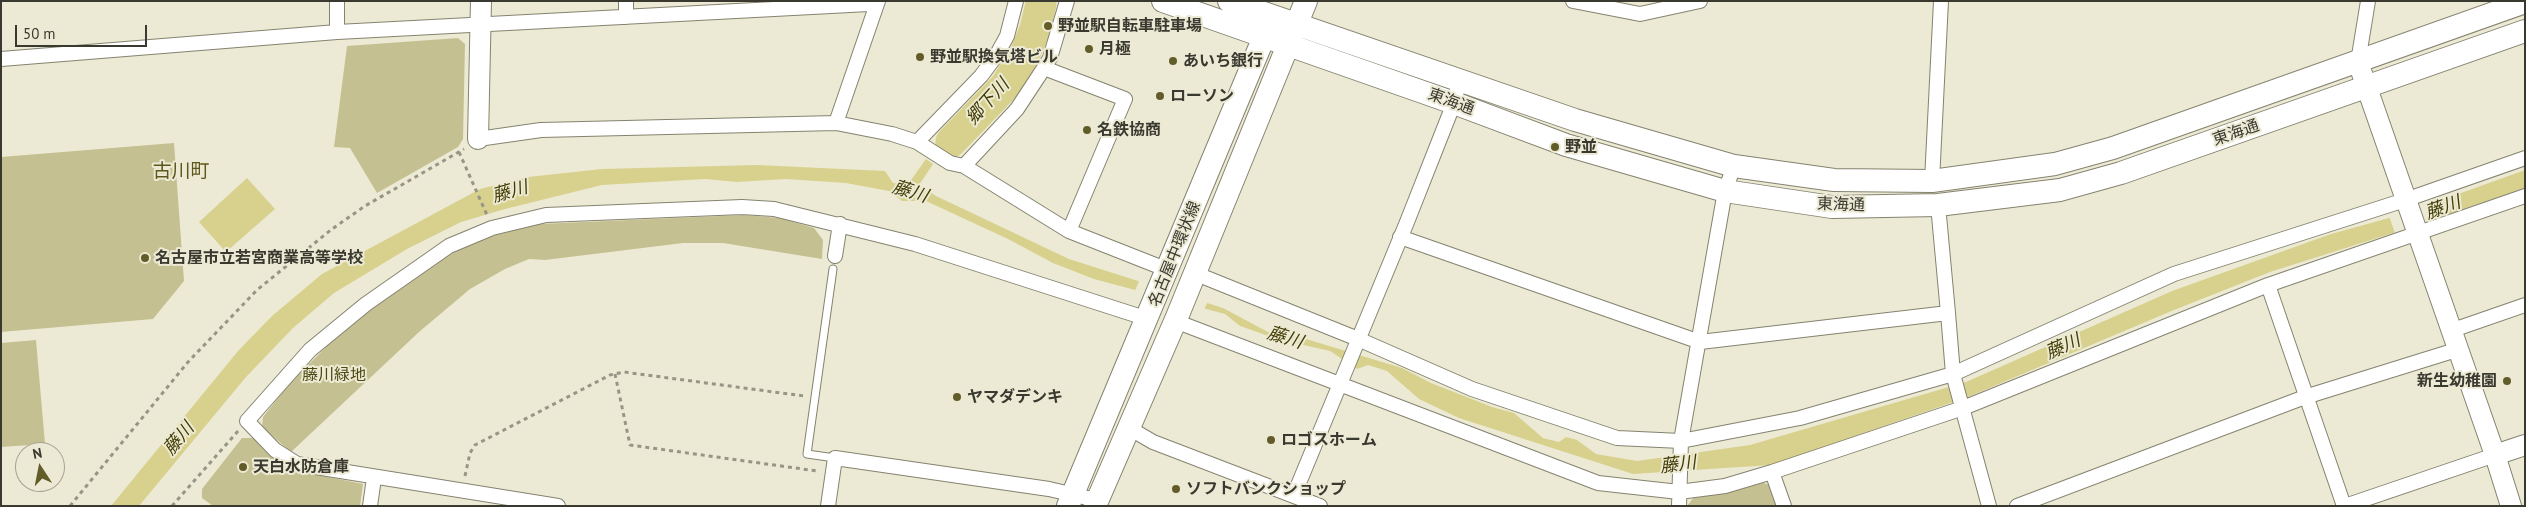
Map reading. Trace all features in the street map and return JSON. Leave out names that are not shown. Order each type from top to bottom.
[{"type":"main road","name":"東海通","points":[[1162,1],[1287,46],[1457,92],[1574,120],[1734,166],[1834,180],[1932,181],[2054,164],[2113,148],[2525,2]]},
{"type":"main road","name":"東海通","points":[[1229,1],[1276,8],[1296,24],[1457,92],[1566,145],[1725,192],[1832,207],[1938,205],[2060,190],[2121,173],[2525,31]]},
{"type":"main road","name":"名古屋中環状線","points":[[1097,504],[1176,319],[1306,1]]},
{"type":"main road","name":"名古屋中環状線","points":[[1070,500],[1150,315],[1276,8]]},
{"type":"street","points":[[337,1],[337,32]]},
{"type":"street","points":[[481,1],[478,139],[541,130],[836,123],[892,134],[917,142],[950,163],[964,166],[1069,231],[1166,273]]},
{"type":"street","points":[[626,1],[626,17]]},
{"type":"street","points":[[917,142],[981,76],[996,56],[1007,36],[1016,1]]},
{"type":"street","points":[[964,166],[1017,109],[1044,68],[1050,58],[1067,1]]},
{"type":"street","points":[[1573,1],[1640,14],[1700,1]]},
{"type":"street","points":[[1932,181],[1940,1]]},
{"type":"street","points":[[2368,1],[2358,62],[2511,506]]},
{"type":"street","points":[[1,59],[337,32],[481,23],[876,4],[836,123]]},
{"type":"street","points":[[1044,68],[1125,99],[1069,231]]},
{"type":"street","points":[[1294,495],[1400,237],[1457,92]]},
{"type":"street","points":[[1193,278],[1472,389],[1617,438],[1680,446],[1800,418],[1954,377],[2174,274],[2406,203],[2525,158]]},
{"type":"street","points":[[1679,494],[1680,446],[1700,342],[1725,192],[1734,166]]},
{"type":"street","points":[[1176,319],[1340,380],[1598,483],[1679,494],[1725,486],[1772,472],[1962,405],[2268,285],[2416,230],[2525,196]]},
{"type":"street","points":[[1938,205],[1954,377],[1989,506]]},
{"type":"street","points":[[558,506],[374,478],[297,464],[275,450],[246,421],[310,350],[366,304],[449,246],[492,228],[546,215],[742,207],[774,209],[840,224],[950,254],[1150,315]]},
{"type":"street","points":[[834,262],[840,224]]},
{"type":"street","points":[[1400,237],[1700,342],[1948,313]]},
{"type":"street","points":[[2268,285],[2344,506],[2525,446]]},
{"type":"street","points":[[2018,506],[2453,341],[2525,306]]},
{"type":"street","points":[[1129,428],[1153,442],[1320,506]]},
{"type":"street","points":[[828,506],[836,458],[1049,489],[1070,500],[1097,504]]},
{"type":"street","points":[[1772,472],[1784,506]]},
{"type":"street","points":[[370,506],[374,478]]},
{"type":"lane","points":[[834,262],[807,454],[836,458]]},
{"type":"path","points":[[70,506],[188,362],[257,290],[332,229],[365,206],[478,139]]},
{"type":"path","points":[[459,152],[492,228]]},
{"type":"path","points":[[462,491],[470,453],[475,445],[615,374],[624,372],[814,398]]},
{"type":"path","points":[[615,374],[630,445],[822,472]]},
{"type":"path","points":[[172,506],[246,421]]},
{"type":"green space","points":[[458,38],[465,44],[463,139],[458,147],[377,193],[350,148],[334,147],[347,46]]},
{"type":"green space","points":[[174,143],[184,281],[153,319],[1,332],[1,157]]},
{"type":"green space","name":"藤川緑地","points":[[744,215],[780,218],[814,228],[823,240],[822,259],[723,243],[683,243],[545,260],[529,259],[505,269],[470,289],[419,332],[291,452],[262,427],[263,417],[289,384],[343,330],[435,262],[465,247],[496,235],[539,224]]},
{"type":"green space","points":[[36,340],[45,442],[15,442],[15,446],[1,447],[1,343]]},
{"type":"green space","points":[[242,438],[253,438],[269,455],[289,469],[363,484],[360,506],[213,506],[202,498],[202,489]]},
{"type":"green space","points":[[1763,483],[1771,485],[1779,506],[1687,506],[1694,497]]},
{"type":"water","name":"藤川","points":[[926,159],[933,164],[919,185],[936,196],[1069,259],[1223,308],[1268,332],[1293,335],[1402,368],[1431,383],[1492,407],[1514,413],[1543,438],[1559,442],[1566,437],[1577,440],[1596,454],[1637,461],[1750,445],[1966,382],[2172,291],[2331,234],[2400,215],[2525,170],[2525,188],[2270,272],[2174,310],[1968,397],[1771,465],[1633,474],[1459,418],[1419,399],[1387,371],[1368,365],[1357,369],[1330,351],[1277,339],[1240,326],[1225,314],[1094,279],[1053,263],[1008,239],[926,201],[902,201],[889,191],[846,183],[786,179],[737,182],[705,179],[602,185],[461,222],[407,249],[334,293],[293,328],[246,377],[139,506],[111,506],[238,351],[272,316],[322,274],[480,189],[528,177],[602,169],[757,165],[885,171],[893,183],[901,184],[911,180]]},
{"type":"water","points":[[247,178],[275,209],[226,252],[199,222]]},
{"type":"pier","points":[[2429,202],[2435,220],[2395,233],[2389,216]]},
{"type":"pier","points":[[1140,279],[1208,301],[1203,312],[1134,293]]},
{"type":"waterway","name":"郷下川","points":[[951,142],[1005,86],[1024,56],[1035,29],[1041,4]]},
{"type":"place","name":"野並駅自転車駐車場","points":[[1048,26]]},
{"type":"place","name":"月極","points":[[1089,49]]},
{"type":"place","name":"野並駅換気塔ビル","points":[[920,57]]},
{"type":"place","name":"あいち銀行","points":[[1173,61]]},
{"type":"place","name":"ローソン","points":[[1160,96]]},
{"type":"place","name":"名鉄協商","points":[[1087,130]]},
{"type":"place","name":"野並","points":[[1555,147]]},
{"type":"place","name":"名古屋市立若宮商業高等学校","points":[[145,258]]},
{"type":"place","name":"新生幼稚園","points":[[2507,381]]},
{"type":"place","name":"ヤマダデンキ","points":[[957,397]]},
{"type":"place","name":"ロゴスホーム","points":[[1271,440]]},
{"type":"place","name":"天白水防倉庫","points":[[243,467]]},
{"type":"place","name":"ソフトバンクショップ","points":[[1176,489]]},
{"type":"district","name":"古川町","points":[[181,172]]}]
